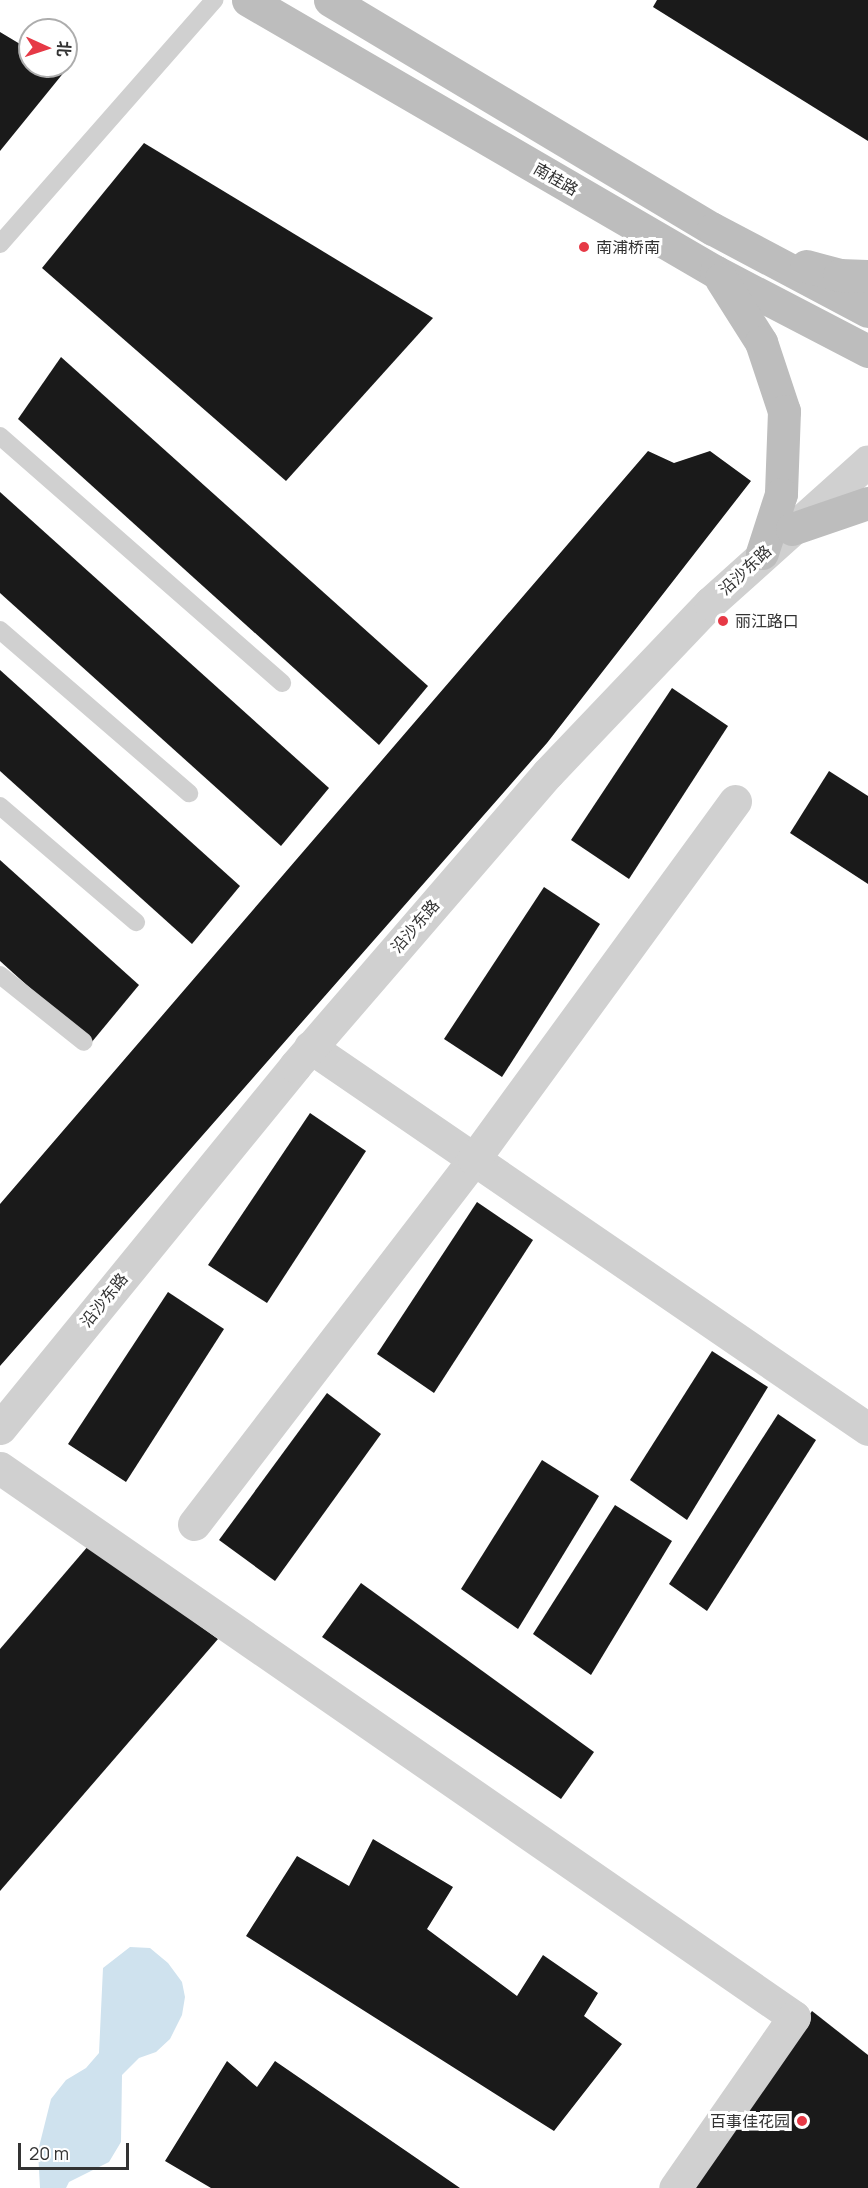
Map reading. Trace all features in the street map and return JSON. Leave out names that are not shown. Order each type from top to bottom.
[{"type":"main road","name":"南桂路","points":[[248,0],[716,272],[868,351]]},
{"type":"main road","points":[[330,0],[600,163],[750,248],[868,311]]},
{"type":"main road","points":[[750,248],[822,271],[868,276]]},
{"type":"main road","points":[[716,272],[761,342],[784,411],[781,494],[762,553]]},
{"type":"main road","points":[[792,529],[868,503]]},
{"type":"street","name":"沿沙东路","points":[[0,1428],[310,1047],[548,773],[654,657],[762,553],[868,461]]},
{"type":"street","points":[[194,1524],[474,1160],[735,801]]},
{"type":"street","points":[[310,1047],[868,1429]]},
{"type":"street","points":[[0,1468],[794,2017],[675,2188]]},
{"type":"lane","points":[[0,244],[214,0]]},
{"type":"lane","points":[[0,436],[282,683]]},
{"type":"lane","points":[[0,630],[189,793]]},
{"type":"lane","points":[[0,806],[136,922]]},
{"type":"lane","points":[[0,975],[84,1042]]},
{"type":"water","points":[[130,1947],[150,1948],[168,1963],[182,1982],[185,1997],[182,2015],[170,2039],[156,2052],[139,2058],[122,2075],[121,2142],[109,2162],[69,2182],[66,2188],[40,2188],[38,2151],[51,2099],[66,2080],[86,2068],[99,2053],[103,1968]]},
{"type":"building","points":[[657,0],[868,0],[868,141],[653,7]]},
{"type":"building","points":[[0,32],[18,43],[18,78],[59,78],[0,151]]},
{"type":"building","points":[[144,143],[433,318],[286,481],[42,268]]},
{"type":"building","points":[[61,357],[428,686],[379,745],[18,419]]},
{"type":"building","points":[[648,451],[674,463],[710,451],[751,481],[547,743],[0,1366],[0,1204]]},
{"type":"building","points":[[0,492],[329,788],[281,846],[0,593]]},
{"type":"building","points":[[0,670],[240,886],[192,944],[0,771]]},
{"type":"building","points":[[672,688],[728,726],[629,879],[571,840]]},
{"type":"building","points":[[829,771],[868,796],[868,884],[790,833]]},
{"type":"building","points":[[0,860],[139,985],[91,1043],[0,961]]},
{"type":"building","points":[[544,887],[600,924],[502,1077],[444,1039]]},
{"type":"building","points":[[310,1113],[366,1151],[267,1303],[208,1265]]},
{"type":"building","points":[[477,1202],[533,1240],[434,1393],[377,1354]]},
{"type":"building","points":[[168,1292],[224,1329],[126,1482],[68,1444]]},
{"type":"building","points":[[712,1351],[768,1387],[687,1520],[630,1480]]},
{"type":"building","points":[[327,1393],[381,1434],[275,1581],[219,1540]]},
{"type":"building","points":[[778,1414],[816,1440],[707,1611],[669,1584]]},
{"type":"building","points":[[542,1460],[599,1496],[518,1629],[461,1589]]},
{"type":"building","points":[[615,1505],[672,1541],[591,1675],[533,1634]]},
{"type":"building","points":[[89,1545],[218,1639],[0,1891],[0,1649]]},
{"type":"building","points":[[361,1583],[594,1752],[561,1799],[322,1637]]},
{"type":"building","points":[[373,1839],[453,1887],[427,1929],[517,1996],[543,1955],[598,1993],[584,2016],[622,2044],[554,2131],[246,1936],[297,1856],[349,1886]]},
{"type":"building","name":"百事佳花园","points":[[812,2011],[868,2055],[868,2188],[689,2188]]},
{"type":"building","points":[[227,2061],[257,2087],[275,2061],[460,2188],[211,2188],[165,2161]]},
{"type":"place","name":"南浦桥南","points":[[584,247]]},
{"type":"place","name":"丽江路口","points":[[723,621]]},
{"type":"place","name":"百事佳花园","points":[[802,2121]]}]
